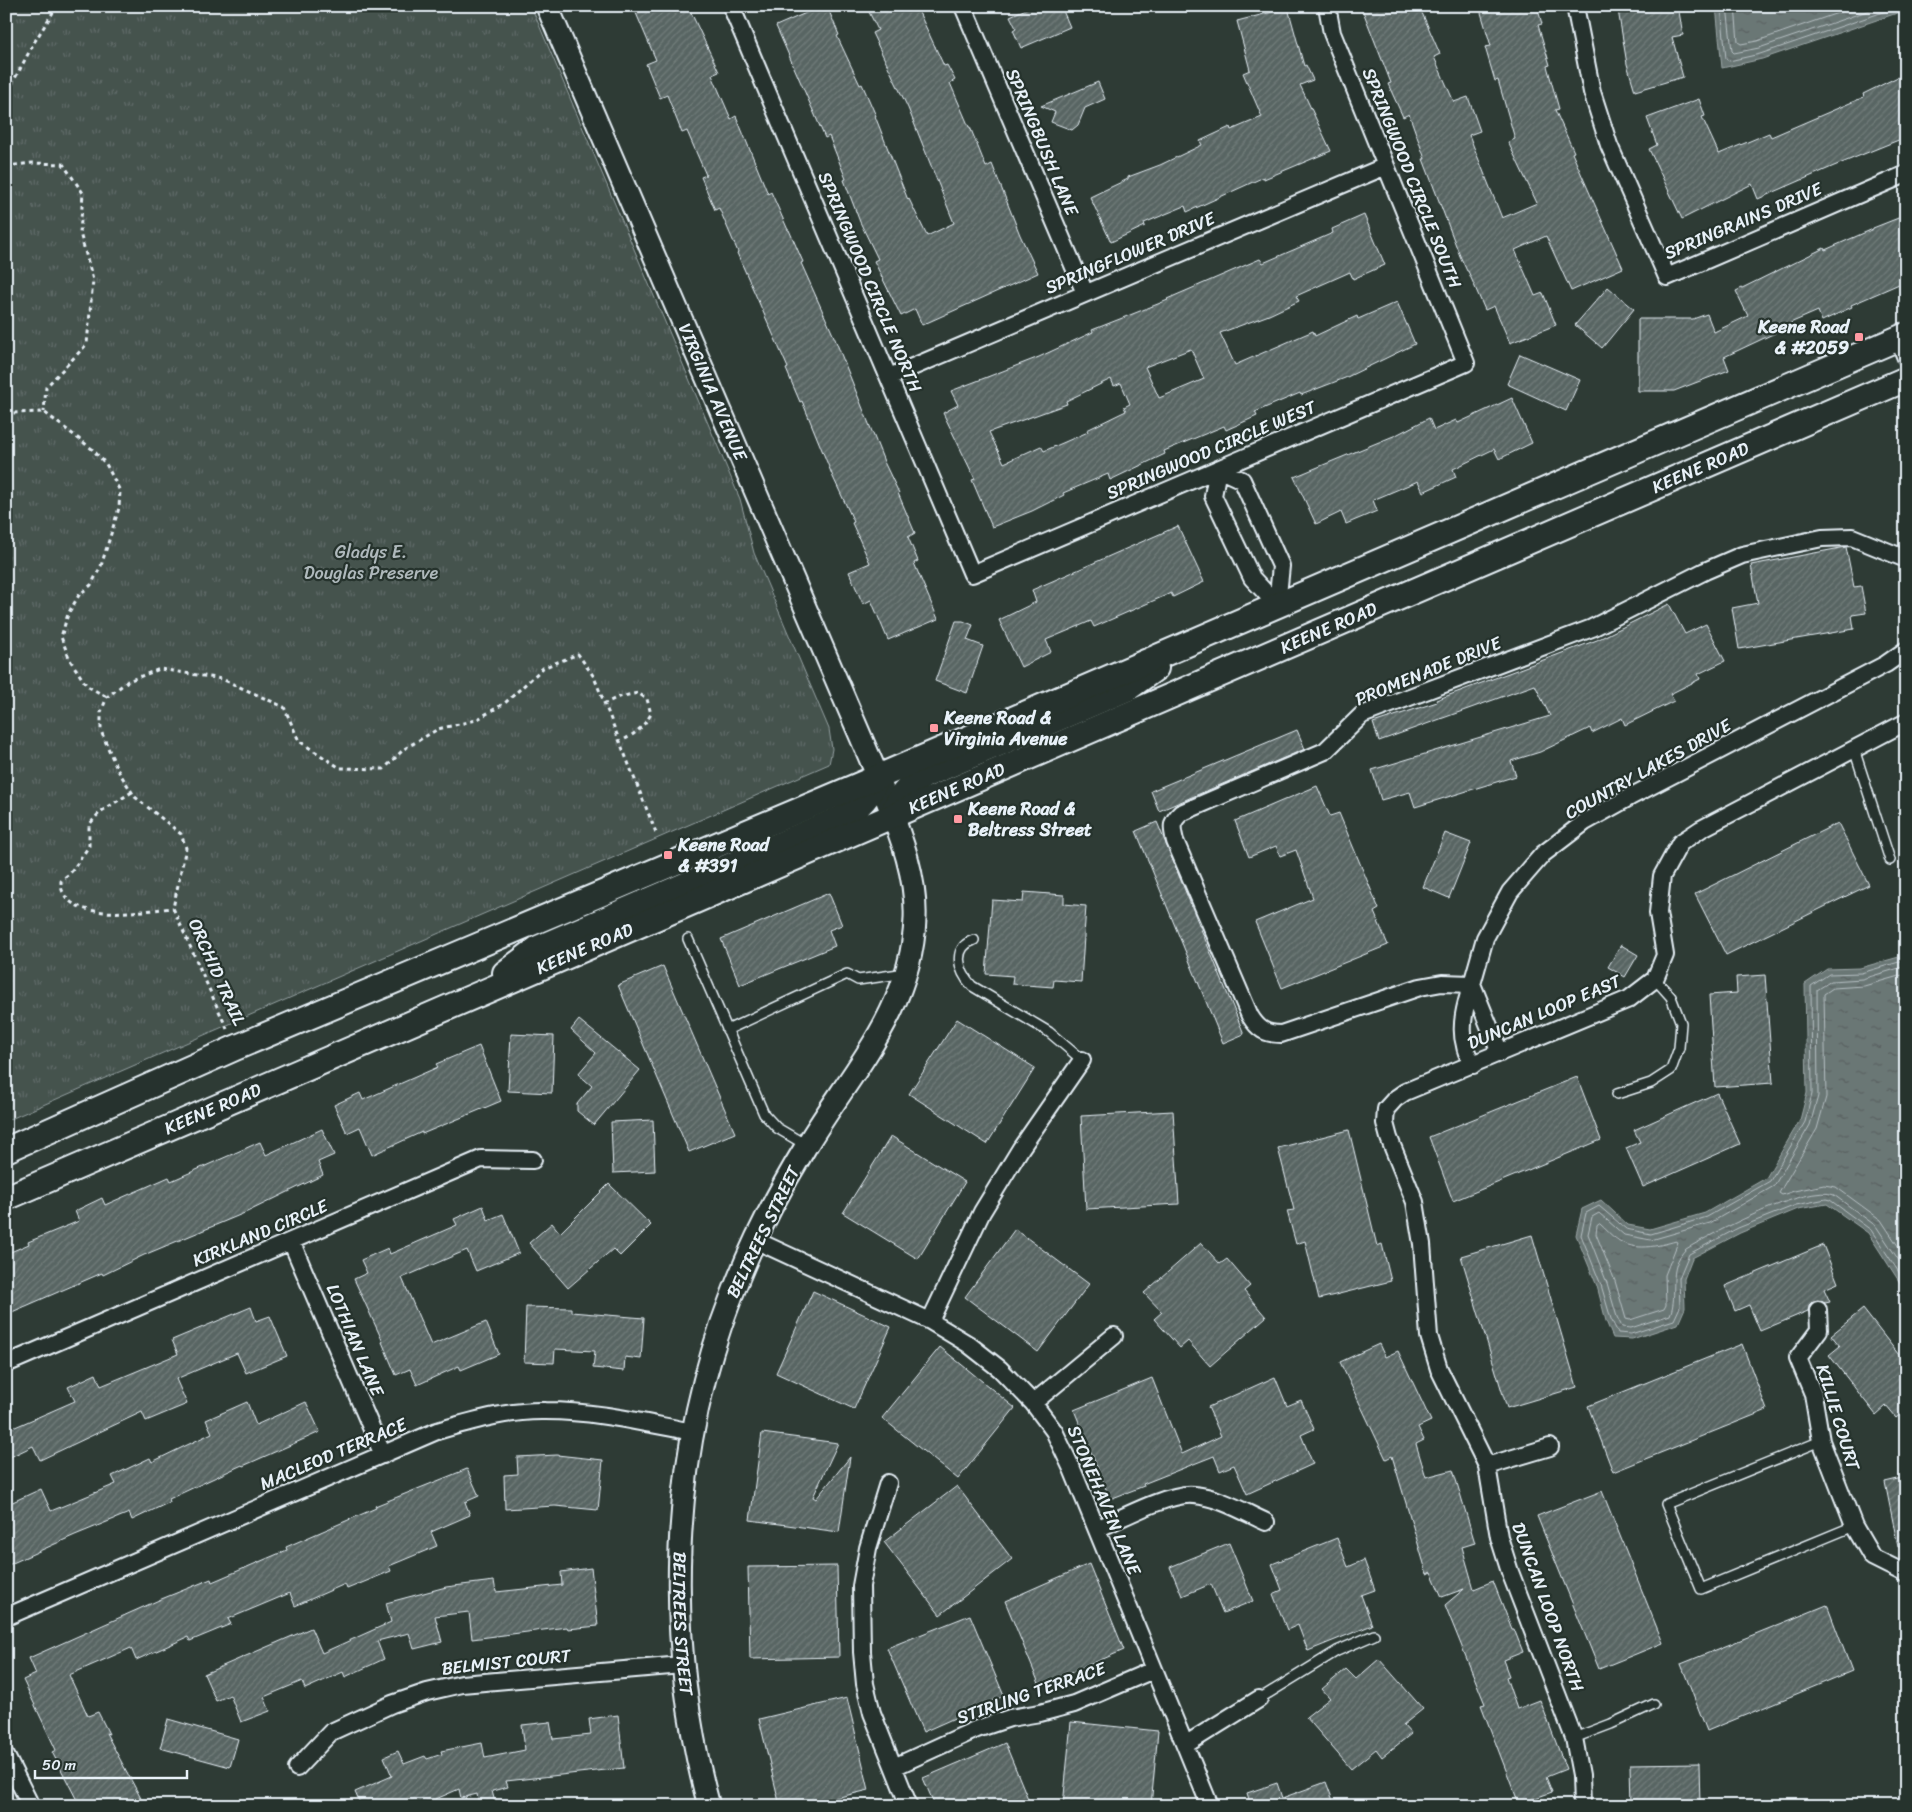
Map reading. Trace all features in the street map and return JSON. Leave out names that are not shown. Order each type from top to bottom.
[{"type":"main road","points":[[6,1150],[235,1048],[878,777],[1277,605],[1903,344]]},
{"type":"main road","name":"KEENE ROAD","points":[[6,1198],[1906,379]]},
{"type":"main road","points":[[892,815],[899,797],[912,784],[924,776],[1127,689],[1192,642]]},
{"type":"main road","points":[[476,995],[538,948],[843,817],[857,808],[870,795],[878,777]]},
{"type":"street","name":"VIRGINIA AVENUE","points":[[547,6],[878,777]]},
{"type":"street","name":"SPRINGWOOD CIRCLE NORTH","points":[[731,6],[972,574]]},
{"type":"street","name":"SPRINGBUSH LANE","points":[[963,6],[1085,293]]},
{"type":"street","name":"SPRINGWOOD CIRCLE SOUTH","points":[[1328,6],[1332,33],[1466,363]]},
{"type":"street","name":"SPRINGRAINS DRIVE","points":[[1575,6],[1592,92],[1608,145],[1666,277],[1906,174]]},
{"type":"street","name":"SPRINGFLOWER DRIVE","points":[[889,377],[1386,166]]},
{"type":"street","name":"SPRINGWOOD CIRCLE WEST","points":[[972,574],[1466,363]]},
{"type":"street","points":[[1218,469],[1242,480],[1281,566],[1277,605],[1252,578],[1213,496],[1218,469]]},
{"type":"street","name":"PROMENADE DRIVE","points":[[1472,984],[1442,983],[1420,987],[1281,1034],[1271,1034],[1262,1031],[1250,1016],[1175,841],[1172,830],[1174,820],[1188,808],[1325,751],[1362,715],[1592,628],[1705,570],[1742,556],[1822,538],[1852,537],[1906,559]]},
{"type":"street","name":"COUNTRY LAKES DRIVE","points":[[1472,1065],[1463,1034],[1465,1007],[1485,938],[1510,892],[1544,854],[1585,822],[1886,664],[1906,650]]},
{"type":"street","name":"DUNCAN LOOP EAST","points":[[1386,1109],[1405,1092],[1630,999],[1655,979],[1665,955],[1658,913],[1662,876],[1680,843],[1701,829],[1906,722]]},
{"type":"street","name":"BELTREES STREET","points":[[709,1806],[689,1718],[682,1665],[679,1594],[682,1512],[693,1432],[708,1369],[728,1305],[755,1240],[806,1145],[881,1033],[896,1002],[906,973],[912,948],[915,919],[913,888],[907,854],[878,777]]},
{"type":"street","points":[[1472,984],[1500,1054]]},
{"type":"street","points":[[930,1322],[982,1212],[1021,1148],[1082,1060]]},
{"type":"street","name":"DUNCAN LOOP NORTH","points":[[1386,1109],[1385,1123],[1389,1138],[1416,1202],[1422,1244],[1429,1336],[1439,1369],[1486,1466],[1502,1546],[1510,1572],[1574,1738],[1581,1775],[1582,1806]]},
{"type":"street","name":"KIRKLAND CIRCLE","points":[[6,1364],[481,1159],[533,1160]]},
{"type":"street","name":"STONEHAVEN LANE","points":[[755,1240],[930,1322],[968,1344],[1000,1369],[1033,1403],[1054,1431],[1097,1529],[1210,1806]]},
{"type":"street","name":"LOTHIAN LANE","points":[[291,1241],[383,1455]]},
{"type":"street","name":"KILLIE COURT","points":[[1818,1310],[1819,1330],[1798,1358],[1812,1394],[1821,1441],[1854,1526],[1872,1557],[1906,1574]]},
{"type":"street","points":[[1033,1403],[1114,1336]]},
{"type":"street","name":"MACLEOD TERRACE","points":[[6,1617],[437,1431],[481,1419],[544,1411],[593,1413],[693,1432]]},
{"type":"street","points":[[1486,1466],[1550,1447]]},
{"type":"street","points":[[888,1483],[868,1548],[861,1586],[864,1684],[872,1713],[909,1806]]},
{"type":"street","points":[[1097,1529],[1168,1499],[1193,1495],[1215,1500],[1266,1522]]},
{"type":"street","name":"BELMIST COURT","points":[[297,1768],[331,1732],[392,1704],[426,1692],[462,1684],[682,1665]]},
{"type":"street","name":"STIRLING TERRACE","points":[[894,1767],[977,1729],[1010,1718],[1040,1713],[1074,1704],[1153,1670]]},
{"type":"street","points":[[1185,1745],[1259,1699]]},
{"type":"street","points":[[6,1756],[31,1806]]},
{"type":"lane","points":[[1854,749],[1890,860]]},
{"type":"lane","points":[[688,939],[764,1114],[777,1128],[806,1145]]},
{"type":"lane","points":[[974,940],[967,942],[958,963],[966,980],[972,986],[1049,1032],[1082,1060]]},
{"type":"lane","points":[[727,1030],[847,974],[858,980],[906,973]]},
{"type":"lane","points":[[1617,1094],[1651,1083],[1671,1070],[1679,1048],[1681,1023],[1671,997],[1655,979]]},
{"type":"lane","points":[[1821,1441],[1666,1504],[1701,1589],[1854,1526]]},
{"type":"lane","points":[[1259,1699],[1338,1650],[1374,1635]]},
{"type":"lane","points":[[1574,1738],[1612,1724],[1654,1704]]},
{"type":"path","points":[[6,108],[13,82],[35,41],[57,6]]},
{"type":"path","points":[[6,166],[33,163],[64,164],[83,193],[80,233],[93,280],[86,344],[46,387],[44,412]]},
{"type":"path","points":[[6,411],[10,413],[44,412],[92,450],[106,464],[120,491],[119,508],[101,566],[91,585],[79,596],[68,614],[61,637],[70,660],[87,686],[107,697],[128,681],[160,669],[222,679],[284,707],[299,740],[340,768],[384,769],[404,750],[431,733],[438,729],[476,720],[505,703],[543,668],[578,654],[594,677],[603,704],[657,835]]},
{"type":"path","points":[[603,704],[618,697],[638,693],[647,699],[651,714],[645,725],[638,732],[619,742]]},
{"type":"path","name":"ORCHID TRAIL","points":[[107,697],[101,712],[101,731],[117,769],[135,797],[180,834],[186,848],[173,908],[235,1048]]},
{"type":"path","name":"ORCHID TRAIL","points":[[132,792],[100,812],[90,825],[89,846],[72,871],[61,881],[63,893],[71,903],[79,907],[102,912],[173,908]]},
{"type":"green space","name":"Gladys E. Douglas Preserve","points":[[6,6],[531,6],[740,499],[754,553],[829,729],[832,749],[829,764],[6,1121]]},
{"type":"water","points":[[1716,6],[1906,6],[1906,10],[1762,59],[1722,68]]},
{"type":"water","points":[[1906,955],[1906,1292],[1868,1233],[1827,1204],[1798,1209],[1740,1233],[1692,1258],[1684,1279],[1685,1308],[1678,1324],[1632,1339],[1613,1338],[1606,1321],[1597,1286],[1576,1235],[1582,1209],[1601,1200],[1628,1225],[1650,1229],[1705,1213],[1766,1178],[1800,1120],[1807,1093],[1805,984],[1827,969],[1860,968]]},
{"type":"building","points":[[633,6],[688,6],[719,72],[712,75],[731,119],[736,116],[768,194],[771,192],[789,230],[885,464],[899,493],[915,533],[908,537],[918,561],[914,563],[938,619],[888,640],[871,600],[863,604],[849,572],[870,563],[719,208],[715,210],[701,177],[706,175],[687,131],[682,133],[667,95],[660,98],[646,64],[656,60]]},
{"type":"building","points":[[822,6],[827,6],[839,35],[837,36],[876,116],[908,200],[927,236],[954,223],[908,108],[872,33],[878,30],[866,6],[916,6],[944,66],[947,65],[955,80],[950,83],[986,167],[992,164],[1020,235],[1038,273],[922,325],[915,309],[901,316],[874,261],[878,259],[860,222],[829,136],[825,138],[776,26]]},
{"type":"building","points":[[1033,6],[1061,6],[1070,27],[1021,48],[1013,30],[1016,28],[1010,16]]},
{"type":"building","points":[[1361,6],[1419,6],[1440,54],[1434,57],[1454,102],[1468,97],[1480,131],[1469,135],[1502,218],[1537,203],[1508,142],[1515,139],[1498,80],[1495,81],[1485,47],[1491,46],[1479,6],[1537,6],[1542,24],[1538,25],[1550,65],[1547,66],[1559,109],[1555,110],[1623,268],[1571,291],[1546,236],[1515,250],[1535,296],[1543,293],[1556,325],[1510,343],[1494,306],[1485,310],[1460,256],[1423,159],[1425,159],[1409,114],[1403,117],[1388,84],[1391,83]]},
{"type":"building","points":[[1642,6],[1678,6],[1683,35],[1672,37],[1683,77],[1635,91],[1627,64],[1618,10]]},
{"type":"building","points":[[1288,8],[1304,66],[1306,65],[1313,80],[1300,85],[1331,151],[1264,179],[1264,177],[1187,212],[1185,206],[1144,223],[1145,226],[1111,242],[1090,197],[1128,179],[1128,177],[1160,165],[1202,145],[1200,141],[1230,127],[1231,130],[1262,117],[1243,73],[1250,70],[1237,21]]},
{"type":"building","points":[[1906,73],[1906,137],[1758,199],[1752,184],[1682,219],[1649,149],[1657,145],[1647,118],[1699,99],[1705,116],[1702,117],[1719,154],[1769,133],[1771,137],[1864,97],[1863,94]]},
{"type":"building","points":[[1098,82],[1105,99],[1085,108],[1078,125],[1072,130],[1051,122],[1055,112],[1041,106]]},
{"type":"building","points":[[1364,215],[1385,265],[1353,279],[1350,272],[1296,296],[1299,301],[1269,315],[1220,333],[1235,365],[1313,331],[1315,336],[1357,316],[1358,319],[1397,302],[1415,344],[1345,378],[1301,395],[1300,393],[1255,412],[1257,416],[1226,430],[1224,426],[1164,451],[1165,454],[1110,480],[1108,474],[1063,493],[1064,495],[1032,511],[992,527],[972,480],[975,479],[943,413],[958,405],[951,391],[1039,357],[1093,332],[1092,330],[1168,300],[1260,259],[1263,263],[1333,233],[1332,229]],"holes":[[[1191,349],[1204,379],[1159,398],[1145,367]],[[1111,379],[1114,386],[1121,383],[1130,404],[1124,407],[1126,411],[1087,430],[1088,432],[1044,451],[1041,446],[1004,463],[989,432],[1067,404],[1066,401]]]},
{"type":"building","points":[[1906,215],[1906,281],[1851,305],[1852,307],[1822,321],[1818,311],[1774,330],[1775,333],[1724,357],[1729,370],[1674,391],[1638,391],[1638,319],[1693,319],[1707,314],[1714,332],[1748,316],[1736,291],[1824,248],[1825,250]]},
{"type":"building","points":[[1608,287],[1634,309],[1602,348],[1575,325]]},
{"type":"building","points":[[1520,354],[1580,380],[1566,411],[1507,384]]},
{"type":"building","points":[[1512,398],[1532,443],[1499,459],[1494,449],[1453,469],[1456,477],[1423,492],[1418,481],[1373,500],[1377,511],[1346,524],[1341,512],[1316,524],[1294,477],[1396,435],[1429,418],[1434,430],[1456,420],[1458,423]]},
{"type":"building","points":[[1178,526],[1204,582],[1173,597],[1171,593],[1094,627],[1091,621],[1046,640],[1051,652],[1021,667],[999,620],[1036,602],[1032,590]]},
{"type":"building","points":[[1846,547],[1854,587],[1861,586],[1866,613],[1852,615],[1854,629],[1739,649],[1732,608],[1758,603],[1751,565]]},
{"type":"building","points":[[1669,604],[1685,634],[1706,624],[1725,661],[1698,674],[1700,679],[1670,694],[1674,701],[1625,725],[1622,718],[1592,733],[1590,728],[1540,752],[1511,761],[1516,776],[1415,807],[1410,792],[1381,800],[1372,770],[1550,716],[1535,685],[1379,741],[1373,723],[1437,702],[1436,700],[1597,640]]},
{"type":"building","points":[[956,621],[963,621],[973,625],[967,640],[983,646],[967,693],[935,681]]},
{"type":"building","points":[[1297,730],[1305,749],[1159,811],[1151,791]]},
{"type":"building","points":[[1317,786],[1330,816],[1339,813],[1379,909],[1374,912],[1388,945],[1282,988],[1255,922],[1313,898],[1296,850],[1280,856],[1276,846],[1249,857],[1235,821]]},
{"type":"building","points":[[1157,822],[1244,1034],[1223,1043],[1136,831]]},
{"type":"building","points":[[1838,823],[1869,885],[1726,955],[1695,894]]},
{"type":"building","points":[[1445,833],[1471,843],[1449,898],[1423,887]]},
{"type":"building","points":[[1024,892],[1064,895],[1064,904],[1086,906],[1081,982],[1054,980],[1053,987],[1012,984],[1013,976],[986,974],[992,900],[1023,902]]},
{"type":"building","points":[[829,893],[842,925],[829,930],[835,946],[740,985],[721,939]]},
{"type":"building","points":[[1621,945],[1638,955],[1625,977],[1608,967]]},
{"type":"building","points":[[663,966],[735,1133],[689,1152],[618,985]]},
{"type":"building","points":[[1765,975],[1773,1083],[1715,1087],[1709,995],[1737,993],[1736,977]]},
{"type":"building","points":[[957,1019],[1035,1068],[987,1144],[909,1094]]},
{"type":"building","points":[[579,1020],[640,1070],[594,1125],[577,1111],[577,1104],[592,1086],[578,1074],[596,1053],[571,1030]]},
{"type":"building","points":[[511,1034],[554,1036],[552,1093],[508,1091]]},
{"type":"building","points":[[479,1046],[501,1101],[422,1134],[422,1132],[372,1155],[360,1127],[347,1133],[334,1105],[360,1093],[363,1100],[438,1067],[436,1064]]},
{"type":"building","points":[[1577,1077],[1601,1140],[1453,1201],[1429,1137]]},
{"type":"building","points":[[1717,1093],[1740,1144],[1643,1187],[1626,1148],[1640,1142],[1634,1130]]},
{"type":"building","points":[[1173,1111],[1179,1204],[1086,1209],[1081,1116]]},
{"type":"building","points":[[653,1120],[655,1171],[613,1173],[611,1122]]},
{"type":"building","points":[[322,1129],[334,1155],[318,1162],[323,1175],[247,1212],[144,1255],[103,1275],[102,1273],[12,1312],[6,1298],[6,1254],[29,1244],[28,1242],[79,1221],[75,1211],[102,1198],[105,1205],[169,1177],[171,1181],[260,1142],[266,1155]]},
{"type":"building","points":[[1349,1130],[1377,1246],[1382,1244],[1391,1281],[1319,1299],[1305,1241],[1296,1244],[1287,1211],[1294,1210],[1278,1148]]},
{"type":"building","points":[[891,1136],[965,1182],[918,1259],[843,1213]]},
{"type":"building","points":[[609,1184],[651,1225],[620,1256],[613,1249],[568,1288],[529,1243],[552,1223],[560,1233]]},
{"type":"building","points":[[483,1206],[488,1220],[503,1214],[519,1253],[476,1271],[467,1250],[402,1278],[431,1345],[486,1322],[499,1354],[461,1370],[459,1366],[417,1385],[410,1369],[396,1375],[354,1279],[367,1273],[361,1260],[388,1248],[390,1254],[457,1225],[454,1219]]},
{"type":"building","points":[[1015,1229],[1089,1284],[1038,1352],[965,1297]]},
{"type":"building","points":[[1532,1235],[1577,1387],[1507,1408],[1461,1256]]},
{"type":"building","points":[[1201,1243],[1220,1264],[1227,1259],[1250,1286],[1244,1291],[1266,1317],[1210,1366],[1188,1341],[1180,1348],[1154,1319],[1162,1312],[1144,1293]]},
{"type":"building","points":[[1823,1245],[1838,1283],[1824,1289],[1830,1302],[1813,1301],[1809,1305],[1808,1311],[1760,1331],[1749,1305],[1735,1311],[1725,1286]]},
{"type":"building","points":[[813,1291],[891,1327],[854,1409],[776,1373]]},
{"type":"building","points":[[251,1307],[256,1321],[270,1316],[287,1356],[246,1373],[237,1353],[176,1379],[187,1404],[146,1421],[142,1412],[40,1460],[33,1446],[6,1459],[6,1431],[75,1401],[68,1387],[96,1374],[101,1386],[178,1354],[172,1340]]},
{"type":"building","points":[[526,1307],[571,1308],[571,1312],[644,1318],[641,1359],[625,1357],[624,1371],[593,1368],[595,1351],[555,1349],[554,1363],[524,1362]]},
{"type":"building","points":[[1863,1309],[1906,1364],[1906,1410],[1896,1418],[1886,1406],[1876,1415],[1829,1355],[1840,1346],[1831,1335]]},
{"type":"building","points":[[1379,1344],[1385,1357],[1398,1351],[1431,1421],[1418,1427],[1424,1440],[1416,1444],[1426,1477],[1453,1470],[1475,1543],[1462,1547],[1474,1589],[1493,1581],[1523,1652],[1503,1660],[1509,1676],[1506,1677],[1517,1709],[1540,1700],[1566,1769],[1546,1777],[1552,1792],[1519,1804],[1481,1705],[1485,1704],[1445,1605],[1464,1589],[1442,1597],[1431,1572],[1427,1574],[1392,1456],[1386,1459],[1340,1362]]},
{"type":"building","points":[[1742,1344],[1767,1410],[1613,1472],[1588,1406]]},
{"type":"building","points":[[940,1347],[1015,1408],[958,1479],[882,1418]]},
{"type":"building","points":[[1275,1377],[1287,1406],[1301,1400],[1314,1429],[1301,1435],[1313,1464],[1247,1494],[1234,1465],[1220,1471],[1214,1456],[1110,1499],[1074,1410],[1152,1378],[1182,1454],[1221,1436],[1208,1407]]},
{"type":"building","points":[[247,1402],[256,1425],[306,1402],[320,1432],[169,1499],[170,1502],[132,1520],[129,1513],[6,1566],[6,1505],[41,1489],[51,1511],[116,1484],[112,1476],[150,1458],[152,1462],[212,1433],[206,1420]]},
{"type":"building","points":[[762,1433],[838,1443],[813,1497],[816,1499],[850,1457],[839,1532],[750,1520]]},
{"type":"building","points":[[557,1455],[603,1460],[598,1510],[555,1506],[505,1509],[504,1475],[518,1474],[517,1457]]},
{"type":"building","points":[[467,1469],[479,1496],[465,1502],[470,1515],[431,1532],[437,1546],[389,1566],[391,1571],[347,1589],[345,1584],[295,1606],[290,1593],[228,1619],[231,1624],[190,1641],[188,1637],[136,1660],[131,1648],[69,1675],[88,1716],[98,1712],[109,1734],[106,1733],[145,1806],[80,1806],[52,1752],[56,1750],[23,1680],[36,1674],[29,1658],[159,1600],[211,1579],[212,1582],[287,1550],[286,1547],[376,1508],[375,1506]]},
{"type":"building","points":[[1906,1477],[1906,1546],[1898,1547],[1885,1482]]},
{"type":"building","points":[[957,1486],[1012,1559],[940,1615],[884,1542]]},
{"type":"building","points":[[1602,1491],[1663,1643],[1599,1669],[1537,1516]]},
{"type":"building","points":[[1337,1538],[1348,1567],[1364,1560],[1375,1590],[1361,1595],[1372,1625],[1308,1651],[1298,1625],[1287,1630],[1273,1594],[1282,1590],[1272,1564]]},
{"type":"building","points":[[1229,1543],[1253,1601],[1223,1613],[1211,1584],[1182,1596],[1170,1567]]},
{"type":"building","points":[[1089,1564],[1124,1650],[1040,1686],[1005,1601]]},
{"type":"building","points":[[837,1566],[839,1657],[750,1659],[748,1567]]},
{"type":"building","points":[[591,1568],[598,1626],[568,1629],[567,1627],[472,1639],[469,1612],[435,1616],[442,1642],[414,1649],[409,1633],[377,1641],[384,1659],[345,1677],[343,1672],[305,1689],[302,1681],[264,1697],[270,1711],[241,1722],[230,1695],[216,1701],[204,1674],[311,1628],[322,1653],[391,1622],[386,1603],[446,1587],[494,1581],[496,1592],[562,1585],[561,1572]]},
{"type":"building","points":[[1827,1605],[1852,1671],[1707,1731],[1681,1664]]},
{"type":"building","points":[[970,1615],[1004,1696],[923,1732],[887,1648]]},
{"type":"building","points":[[1379,1659],[1423,1709],[1403,1725],[1411,1734],[1382,1757],[1376,1749],[1351,1769],[1306,1717],[1330,1698],[1322,1689],[1346,1669],[1356,1679]]},
{"type":"building","points":[[847,1698],[869,1790],[802,1806],[780,1806],[759,1719]]},
{"type":"building","points":[[618,1715],[624,1768],[506,1781],[508,1787],[492,1791],[496,1806],[479,1806],[477,1794],[461,1798],[459,1789],[420,1806],[361,1806],[355,1792],[392,1776],[384,1757],[398,1751],[404,1764],[425,1756],[427,1759],[442,1754],[441,1751],[482,1743],[485,1758],[525,1750],[522,1725],[550,1722],[553,1739],[591,1735],[589,1719]]},
{"type":"building","points":[[168,1719],[238,1739],[230,1767],[160,1748]]},
{"type":"building","points":[[1071,1722],[1158,1731],[1151,1806],[1063,1806]]},
{"type":"building","points":[[1005,1743],[1031,1806],[935,1806],[923,1778]]},
{"type":"building","points":[[1699,1763],[1700,1806],[1631,1806],[1630,1764]]},
{"type":"building","points":[[1326,1782],[1335,1806],[1251,1806],[1247,1793],[1277,1783],[1282,1798]]},
{"type":"place","name":"Keene Road & #2059","points":[[1859,337]]},
{"type":"place","name":"Keene Road & Virginia Avenue","points":[[934,728]]},
{"type":"place","name":"Keene Road & Beltress Street","points":[[958,819]]},
{"type":"place","name":"Keene Road & #391","points":[[668,855]]}]
